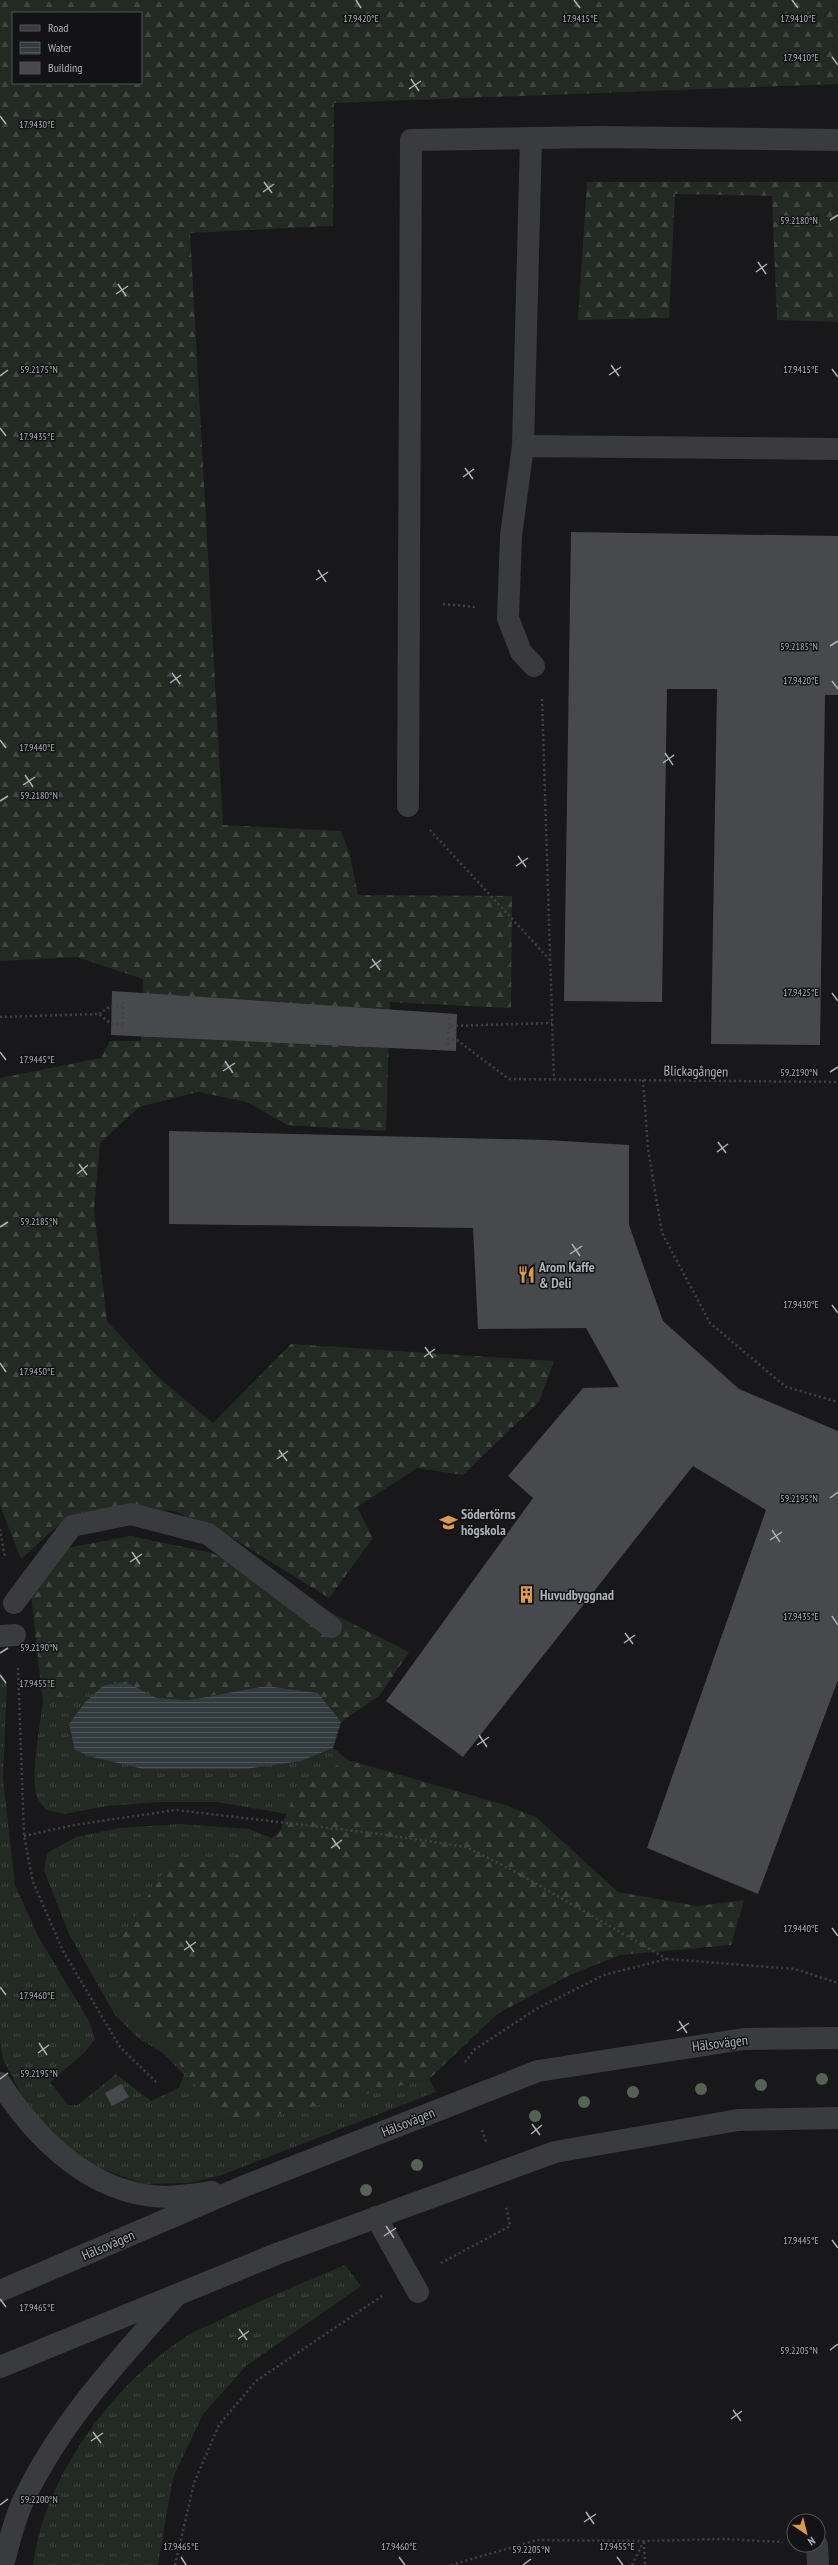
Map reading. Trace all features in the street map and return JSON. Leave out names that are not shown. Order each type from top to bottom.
[{"type":"street","points":[[408,806],[411,140],[598,137],[838,140]]},
{"type":"street","points":[[531,138],[523,446],[511,536],[508,618],[521,652],[534,666]]},
{"type":"street","points":[[523,446],[838,449]]},
{"type":"street","points":[[14,1603],[72,1526],[130,1514],[208,1534],[331,1627]]},
{"type":"street","name":"Hälsovägen","points":[[0,2291],[242,2187],[538,2070],[744,2039],[838,2038]]},
{"type":"street","points":[[0,2083],[40,2137],[104,2183],[144,2195],[178,2197],[242,2187]]},
{"type":"street","points":[[0,2367],[279,2253],[555,2152],[738,2120],[838,2118]]},
{"type":"street","points":[[376,2217],[418,2292]]},
{"type":"street","points":[[3,2565],[23,2500],[56,2440],[103,2378],[177,2294]]},
{"type":"street","points":[[817,2553],[818,2565]]},
{"type":"path","points":[[542,692],[554,1080]]},
{"type":"path","points":[[408,806],[550,961]]},
{"type":"path","points":[[123,1028],[124,998]]},
{"type":"path","points":[[0,1017],[99,1014],[111,1006],[123,1007]]},
{"type":"path","points":[[99,1014],[111,1024],[123,1024]]},
{"type":"path","points":[[448,1045],[449,1018]]},
{"type":"path","points":[[449,1026],[552,1023]]},
{"type":"path","name":"Blickagången","points":[[448,1039],[457,1040],[510,1079],[838,1082]]},
{"type":"path","points":[[643,1080],[648,1149],[662,1233],[710,1323],[786,1387],[838,1402]]},
{"type":"path","points":[[0,1529],[14,1603]]},
{"type":"path","points":[[8,1636],[21,1698],[24,1836],[33,1882],[63,1951],[120,2047],[157,2083]]},
{"type":"path","points":[[24,1836],[74,1825],[176,1810],[380,1834],[466,1847],[512,1870],[667,1959]]},
{"type":"path","points":[[465,2066],[466,2060],[474,2050],[536,2008],[604,1975],[667,1959],[795,1969],[838,1983]]},
{"type":"path","points":[[434,2266],[510,2226],[505,2205]]},
{"type":"path","points":[[175,2565],[194,2483],[218,2424],[256,2382],[381,2296]]},
{"type":"path","points":[[451,2565],[537,2540],[644,2541],[725,2539],[786,2543]]},
{"type":"path","points":[[632,2565],[644,2541]]},
{"type":"path","points":[[644,2541],[645,2565]]},
{"type":"green space","points":[[0,0],[838,0],[838,84],[334,103],[333,226],[190,233],[223,825],[341,831],[350,855],[358,895],[512,896],[511,1008],[390,1002],[386,1131],[287,1125],[247,1102],[198,1092],[139,1107],[100,1143],[94,1210],[107,1321],[159,1378],[213,1423],[291,1344],[554,1361],[539,1402],[463,1475],[417,1468],[357,1507],[373,1538],[329,1598],[223,1532],[174,1511],[111,1509],[63,1521],[21,1559],[0,1505],[0,1078],[101,1058],[110,1041],[141,1041],[143,979],[77,957],[0,961]]},
{"type":"green space","points":[[587,182],[838,182],[838,322],[777,320],[772,196],[675,194],[669,318],[578,320]]},
{"type":"green space","points":[[131,1536],[212,1553],[409,1652],[380,1695],[341,1722],[318,1693],[266,1686],[189,1700],[157,1698],[126,1682],[104,1685],[43,1703],[31,1594],[67,1548]]},
{"type":"green space","points":[[0,1671],[7,1683],[3,1778],[15,1885],[38,1936],[89,2021],[95,2039],[84,2053],[50,2082],[68,2105],[78,2105],[116,2074],[151,2101],[179,2088],[184,2075],[164,2054],[137,2037],[115,2015],[69,1934],[44,1870],[47,1853],[76,1837],[119,1828],[180,1824],[249,1829],[272,1838],[233,1857],[170,1862],[121,2005],[168,2049],[221,2119],[281,2114],[429,2079],[436,2092],[219,2176],[189,2183],[145,2184],[99,2168],[61,2144],[34,2119],[3,2059],[0,2043]]},
{"type":"green space","points":[[104,1685],[86,1701],[301,1761],[333,1748],[348,1760],[298,1785],[287,1814],[217,1802],[160,1802],[107,1806],[64,1814],[46,1810],[37,1797],[35,1788],[36,1751],[43,1703]]},
{"type":"green space","points":[[348,1760],[505,1805],[536,1817],[618,1892],[697,1906],[744,1900],[731,1945],[620,1955],[570,1975],[497,2014],[429,2079],[281,2114],[221,2119],[168,2049],[120,2005],[118,1943],[170,1862],[233,1857],[272,1838],[280,1831],[298,1785]]},
{"type":"green space","points":[[345,2265],[361,2286],[246,2366],[203,2414],[173,2478],[158,2565],[33,2565],[40,2532],[51,2500],[66,2468],[85,2437],[130,2382],[156,2359],[191,2334],[266,2299]]},
{"type":"water","points":[[126,1682],[157,1698],[189,1700],[266,1686],[318,1693],[341,1722],[333,1748],[301,1761],[246,1769],[143,1769],[93,1757],[75,1750],[69,1724],[86,1701],[104,1685]]},
{"type":"building","points":[[571,532],[838,536],[838,695],[825,695],[820,1045],[711,1044],[717,689],[667,689],[662,1002],[564,1001]]},
{"type":"building","points":[[112,991],[457,1014],[456,1051],[111,1035]]},
{"type":"building","name":"Huvudbyggnad","points":[[169,1131],[546,1140],[629,1145],[629,1225],[663,1321],[739,1389],[838,1431],[838,1680],[758,1894],[647,1848],[766,1510],[693,1466],[463,1757],[386,1701],[533,1498],[508,1476],[583,1388],[619,1387],[586,1328],[478,1329],[473,1228],[169,1224]]},
{"type":"building","points":[[121,2084],[129,2097],[112,2106],[105,2093]]},
{"type":"place","name":"Arom Kaffe & Deli","points":[[526,1275]]},
{"type":"place","name":"Södertörns högskola","points":[[448,1522]]},
{"type":"place","name":"Huvudbyggnad","points":[[527,1595]]}]
